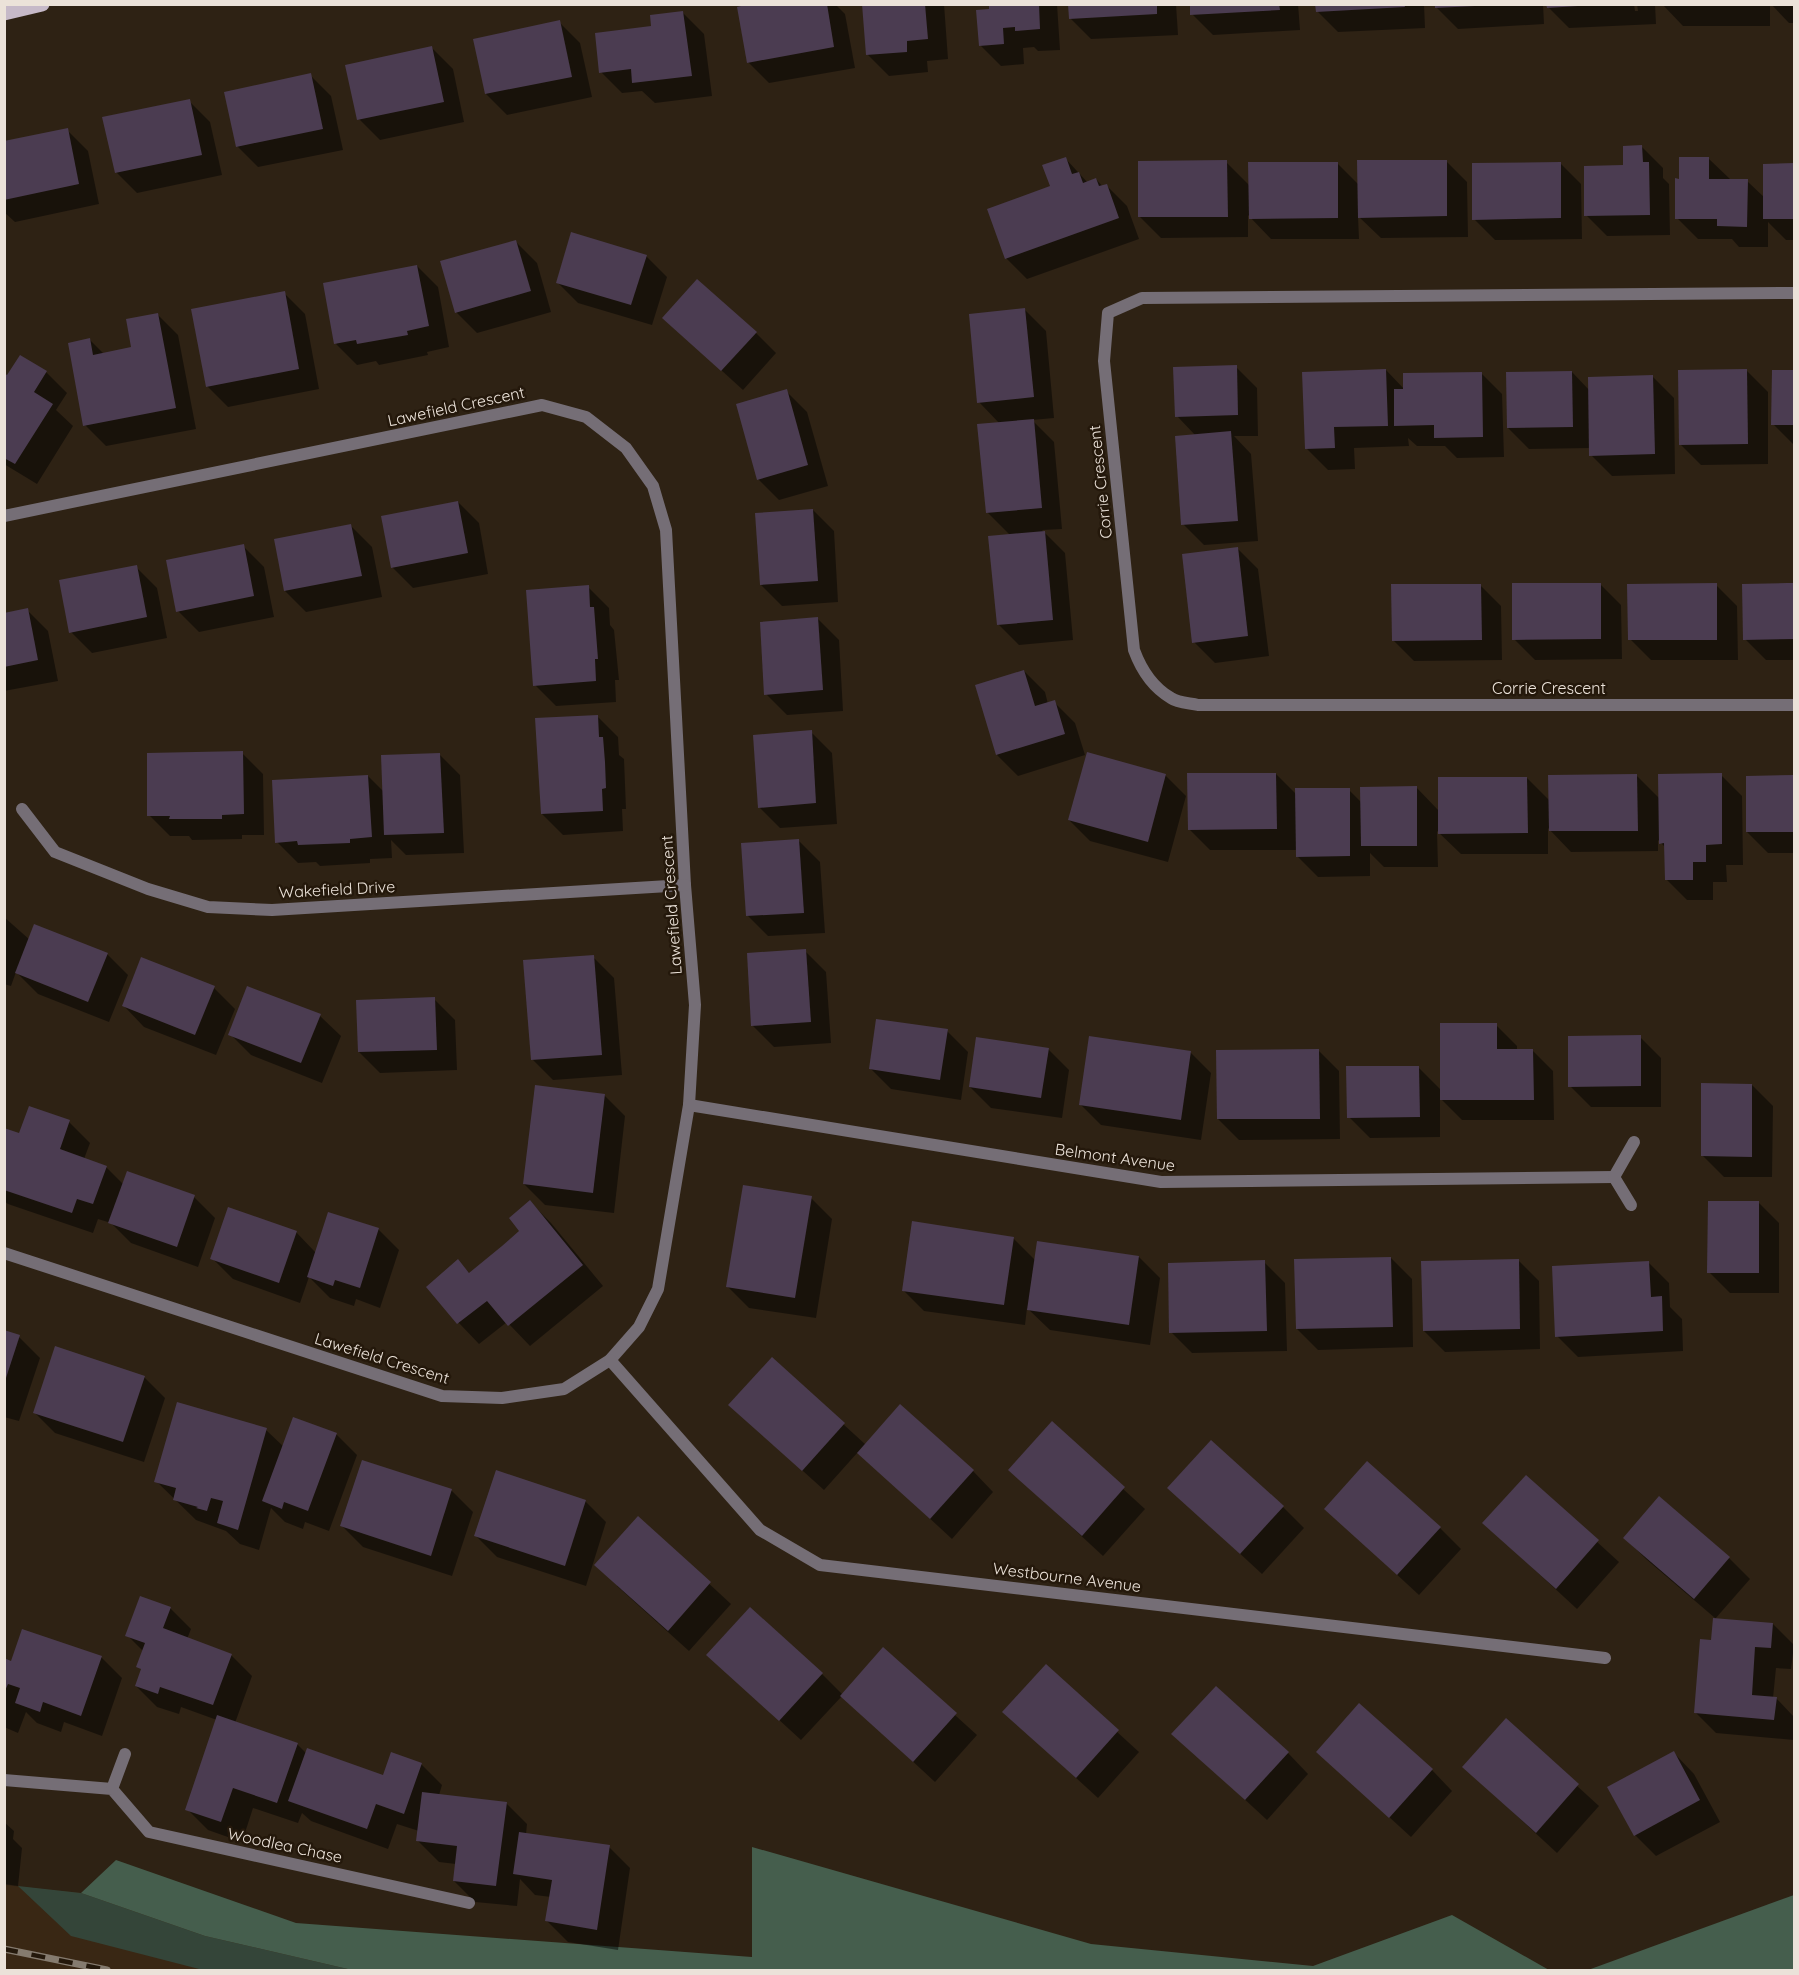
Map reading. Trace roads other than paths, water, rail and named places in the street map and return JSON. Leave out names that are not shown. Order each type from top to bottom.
[{"type":"main road","points":[[4,13],[42,4]]},
{"type":"street","name":"Corrie Crescent","points":[[1794,293],[1142,298],[1108,314],[1104,361],[1134,650],[1141,668],[1153,683],[1172,699],[1198,705],[1794,705]]},
{"type":"street","name":"Lawefield Crescent","points":[[4,516],[542,405],[586,417],[626,448],[653,486],[666,530],[685,885],[695,1005],[689,1105],[658,1289],[639,1327],[610,1360],[564,1389],[502,1398],[442,1396],[4,1253]]},
{"type":"street","name":"Wakefield Drive","points":[[22,809],[55,852],[148,889],[208,907],[272,910],[685,885]]},
{"type":"street","name":"Belmont Avenue","points":[[689,1105],[1161,1182],[1614,1178]]},
{"type":"street","points":[[1631,1205],[1614,1178],[1634,1142]]},
{"type":"street","name":"Westbourne Avenue","points":[[610,1360],[760,1530],[820,1565],[1605,1658]]},
{"type":"street","points":[[4,1780],[112,1789],[125,1754]]},
{"type":"street","name":"Woodlea Chase","points":[[112,1789],[149,1832],[469,1903]]},
{"type":"railway","points":[[4,1949],[107,1970]]}]
